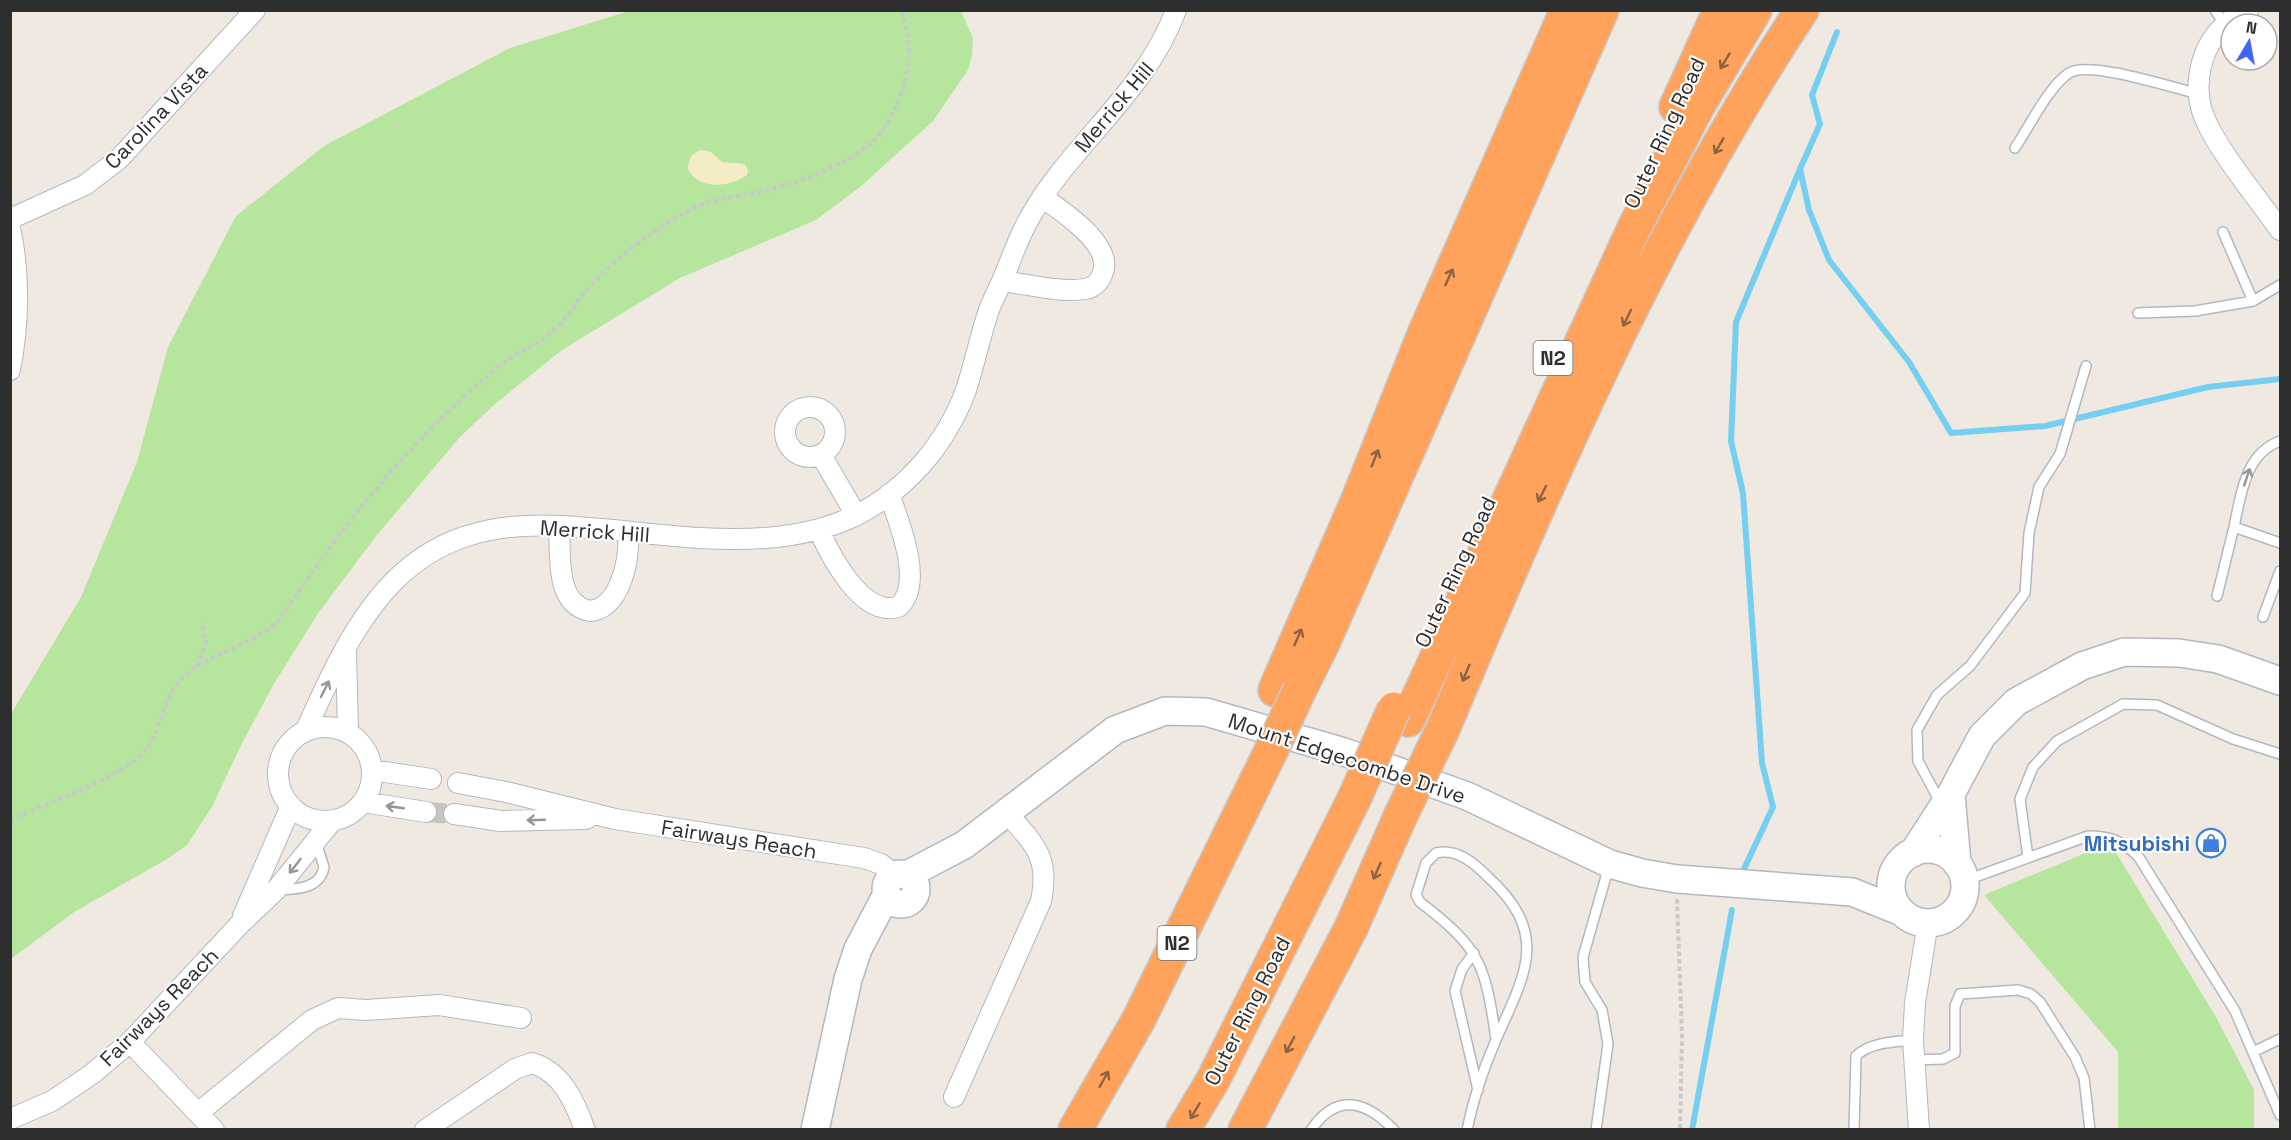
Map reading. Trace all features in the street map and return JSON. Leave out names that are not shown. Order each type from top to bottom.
[{"type":"highway","points":[[1287,691],[1357,502],[1425,332],[1567,10]]},
{"type":"highway","points":[[1323,643],[1536,123],[1586,10]]},
{"type":"highway","name":"N2","points":[[1076,1130],[1138,1019],[1191,917],[1260,748],[1287,691],[1323,643],[1602,10]]},
{"type":"highway","name":"Outer Ring Road","points":[[1183,1130],[1213,1080],[1363,800],[1547,370],[1618,231],[1720,10]]},
{"type":"highway","points":[[1401,715],[1635,226],[1698,106],[1755,10]]},
{"type":"highway","points":[[1245,1130],[1346,938],[1400,817],[1443,729],[1535,509],[1658,253],[1758,77],[1802,10]]},
{"type":"street","name":"Carolina Vista","points":[[10,219],[85,185],[119,159],[255,10]]},
{"type":"street","name":"Merrick Hill","points":[[305,732],[346,646],[370,606],[397,576],[436,549],[493,530],[560,526],[727,540],[783,537],[819,530],[856,515],[889,494],[918,470],[943,439],[965,391],[988,312],[1012,252],[1042,197],[1083,143],[1155,58],[1176,10]]},
{"type":"street","points":[[2219,22],[2202,63],[2199,94],[2205,119],[2280,230]]},
{"type":"street","points":[[1002,281],[1072,290],[1088,289],[1103,275],[1104,256],[1098,246],[1065,213],[1042,197]]},
{"type":"street","points":[[10,228],[16,259],[14,350],[10,370]]},
{"type":"street","points":[[821,455],[856,515]]},
{"type":"street","points":[[819,530],[829,554],[871,604],[881,609],[898,607],[909,591],[910,574],[900,523],[889,494]]},
{"type":"street","points":[[560,526],[566,592],[576,606],[590,611],[606,605],[617,588],[629,548],[628,533]]},
{"type":"street","points":[[346,646],[348,733]]},
{"type":"street","points":[[1947,801],[1961,872],[1963,897],[1956,910],[1943,919],[1928,922],[1916,920],[1902,912],[1892,892],[1893,876],[1947,801],[1982,736],[2016,702],[2082,666],[2124,652],[2179,652],[2218,659],[2280,681]]},
{"type":"street","name":"Mount Edgecombe Drive","points":[[898,886],[1008,814],[1089,747],[1115,730],[1165,711],[1197,711],[1344,752],[1467,796],[1610,864],[1677,879],[1852,892],[1902,912]]},
{"type":"street","points":[[332,821],[303,816],[291,806],[283,794],[279,780],[279,765],[284,752],[293,740],[305,732],[319,728],[334,728],[348,733],[365,748],[372,770],[371,787],[363,802],[426,812]]},
{"type":"street","points":[[372,770],[431,779]]},
{"type":"street","name":"Fairways Reach","points":[[458,783],[507,792],[615,819],[864,858],[898,886]]},
{"type":"street","name":"Fairways Reach","points":[[10,1119],[52,1101],[92,1074],[130,1042],[240,924],[276,890],[332,821],[349,814],[363,802]]},
{"type":"street","name":"Fairways Reach","points":[[240,924],[291,806]]},
{"type":"street","name":"Fairways Reach","points":[[454,814],[501,821],[615,819]]},
{"type":"street","points":[[954,1097],[1041,901],[1045,873],[1041,858],[1008,814]]},
{"type":"street","points":[[1852,892],[1905,860],[1935,850],[1949,856],[1961,872]]},
{"type":"street","points":[[815,1130],[848,979],[858,949],[898,886]]},
{"type":"street","points":[[1919,1130],[1913,1040],[1915,1003],[1928,922]]},
{"type":"street","points":[[198,1113],[312,1020],[338,1008],[366,1010],[439,1005],[521,1018]]},
{"type":"street","points":[[130,1042],[214,1130]]},
{"type":"street","points":[[425,1130],[515,1069],[532,1063],[550,1072],[561,1083],[576,1105],[585,1130]]},
{"type":"lane","points":[[2015,148],[2061,80],[2077,69],[2097,69],[2199,94]]},
{"type":"lane","points":[[2223,232],[2253,301]]},
{"type":"lane","points":[[2138,313],[2195,311],[2253,301],[2280,285]]},
{"type":"lane","points":[[1947,801],[1918,761],[1917,730],[1937,695],[1970,666],[2025,593],[2029,533],[2039,488],[2060,454],[2086,366]]},
{"type":"lane","points":[[2217,596],[2247,474],[2263,450],[2280,441]]},
{"type":"lane","points":[[2234,527],[2280,543]]},
{"type":"lane","points":[[2263,617],[2280,571]]},
{"type":"lane","points":[[2028,858],[2020,799],[2033,767],[2057,741],[2123,704],[2157,705],[2233,739],[2280,754]]},
{"type":"lane","points":[[1961,872],[2028,858],[2088,836],[2109,836],[2124,843],[2138,856],[2235,1011],[2280,1115]]},
{"type":"lane","points":[[276,890],[308,886],[321,877],[324,862],[315,840]]},
{"type":"lane","points":[[1467,1130],[1496,1039],[1524,979],[1528,954],[1519,914],[1503,890],[1472,862],[1456,854],[1436,853],[1426,863],[1416,895],[1420,902],[1462,936],[1474,953],[1485,974],[1496,1039]]},
{"type":"lane","points":[[1596,1130],[1608,1031],[1602,1010],[1585,982],[1584,957],[1610,864]]},
{"type":"lane","points":[[1474,953],[1462,969],[1455,991],[1478,1090]]},
{"type":"lane","points":[[1914,1060],[1943,1059],[1955,1053],[1955,1006],[1960,994],[2024,991],[2040,1002],[2075,1057],[2084,1078],[2091,1130]]},
{"type":"lane","points":[[2253,1052],[2280,1039]]},
{"type":"lane","points":[[1854,1130],[1856,1056],[1866,1049],[1913,1040]]},
{"type":"lane","points":[[1311,1130],[1329,1109],[1353,1104],[1379,1114],[1394,1130]]},
{"type":"path","points":[[10,820],[112,773],[138,758],[153,739],[171,692],[184,676],[196,667],[258,637],[278,622],[328,550],[405,455],[483,379],[549,335],[619,258],[680,216],[706,202],[725,196],[762,192],[793,181],[831,167],[861,152],[872,142],[890,114],[907,75],[910,44],[900,10]]},
{"type":"path","points":[[196,667],[206,643],[202,622]]},
{"type":"path","points":[[1677,879],[1682,1035],[1680,1130]]},
{"type":"green space","points":[[629,11],[961,11],[973,38],[972,55],[968,70],[933,121],[860,187],[816,220],[680,278],[562,350],[495,404],[460,437],[377,535],[319,612],[275,682],[241,745],[212,807],[187,845],[167,859],[74,912],[11,959],[11,714],[81,597],[137,462],[168,347],[236,216],[324,146],[510,48]]},
{"type":"green space","points":[[2110,843],[2216,1017],[2254,1090],[2254,1129],[2118,1129],[2118,1052],[1984,895]]},
{"type":"sand","points":[[702,150],[711,152],[722,162],[745,164],[748,170],[747,175],[732,182],[715,185],[699,181],[688,169],[688,165],[693,154]]},
{"type":"waterway","points":[[1837,32],[1812,95],[1820,124],[1800,169],[1809,210],[1829,260],[1909,362],[1951,433],[2045,426],[2208,387],[2280,379]]},
{"type":"waterway","points":[[1744,869],[1773,807],[1762,763],[1743,493],[1731,441],[1736,322],[1800,169]]},
{"type":"waterway","points":[[1692,1130],[1732,910]]},
{"type":"tunnel","points":[[426,812],[454,814]]},
{"type":"place","name":"Mitsubishi","points":[[2211,843]]}]
